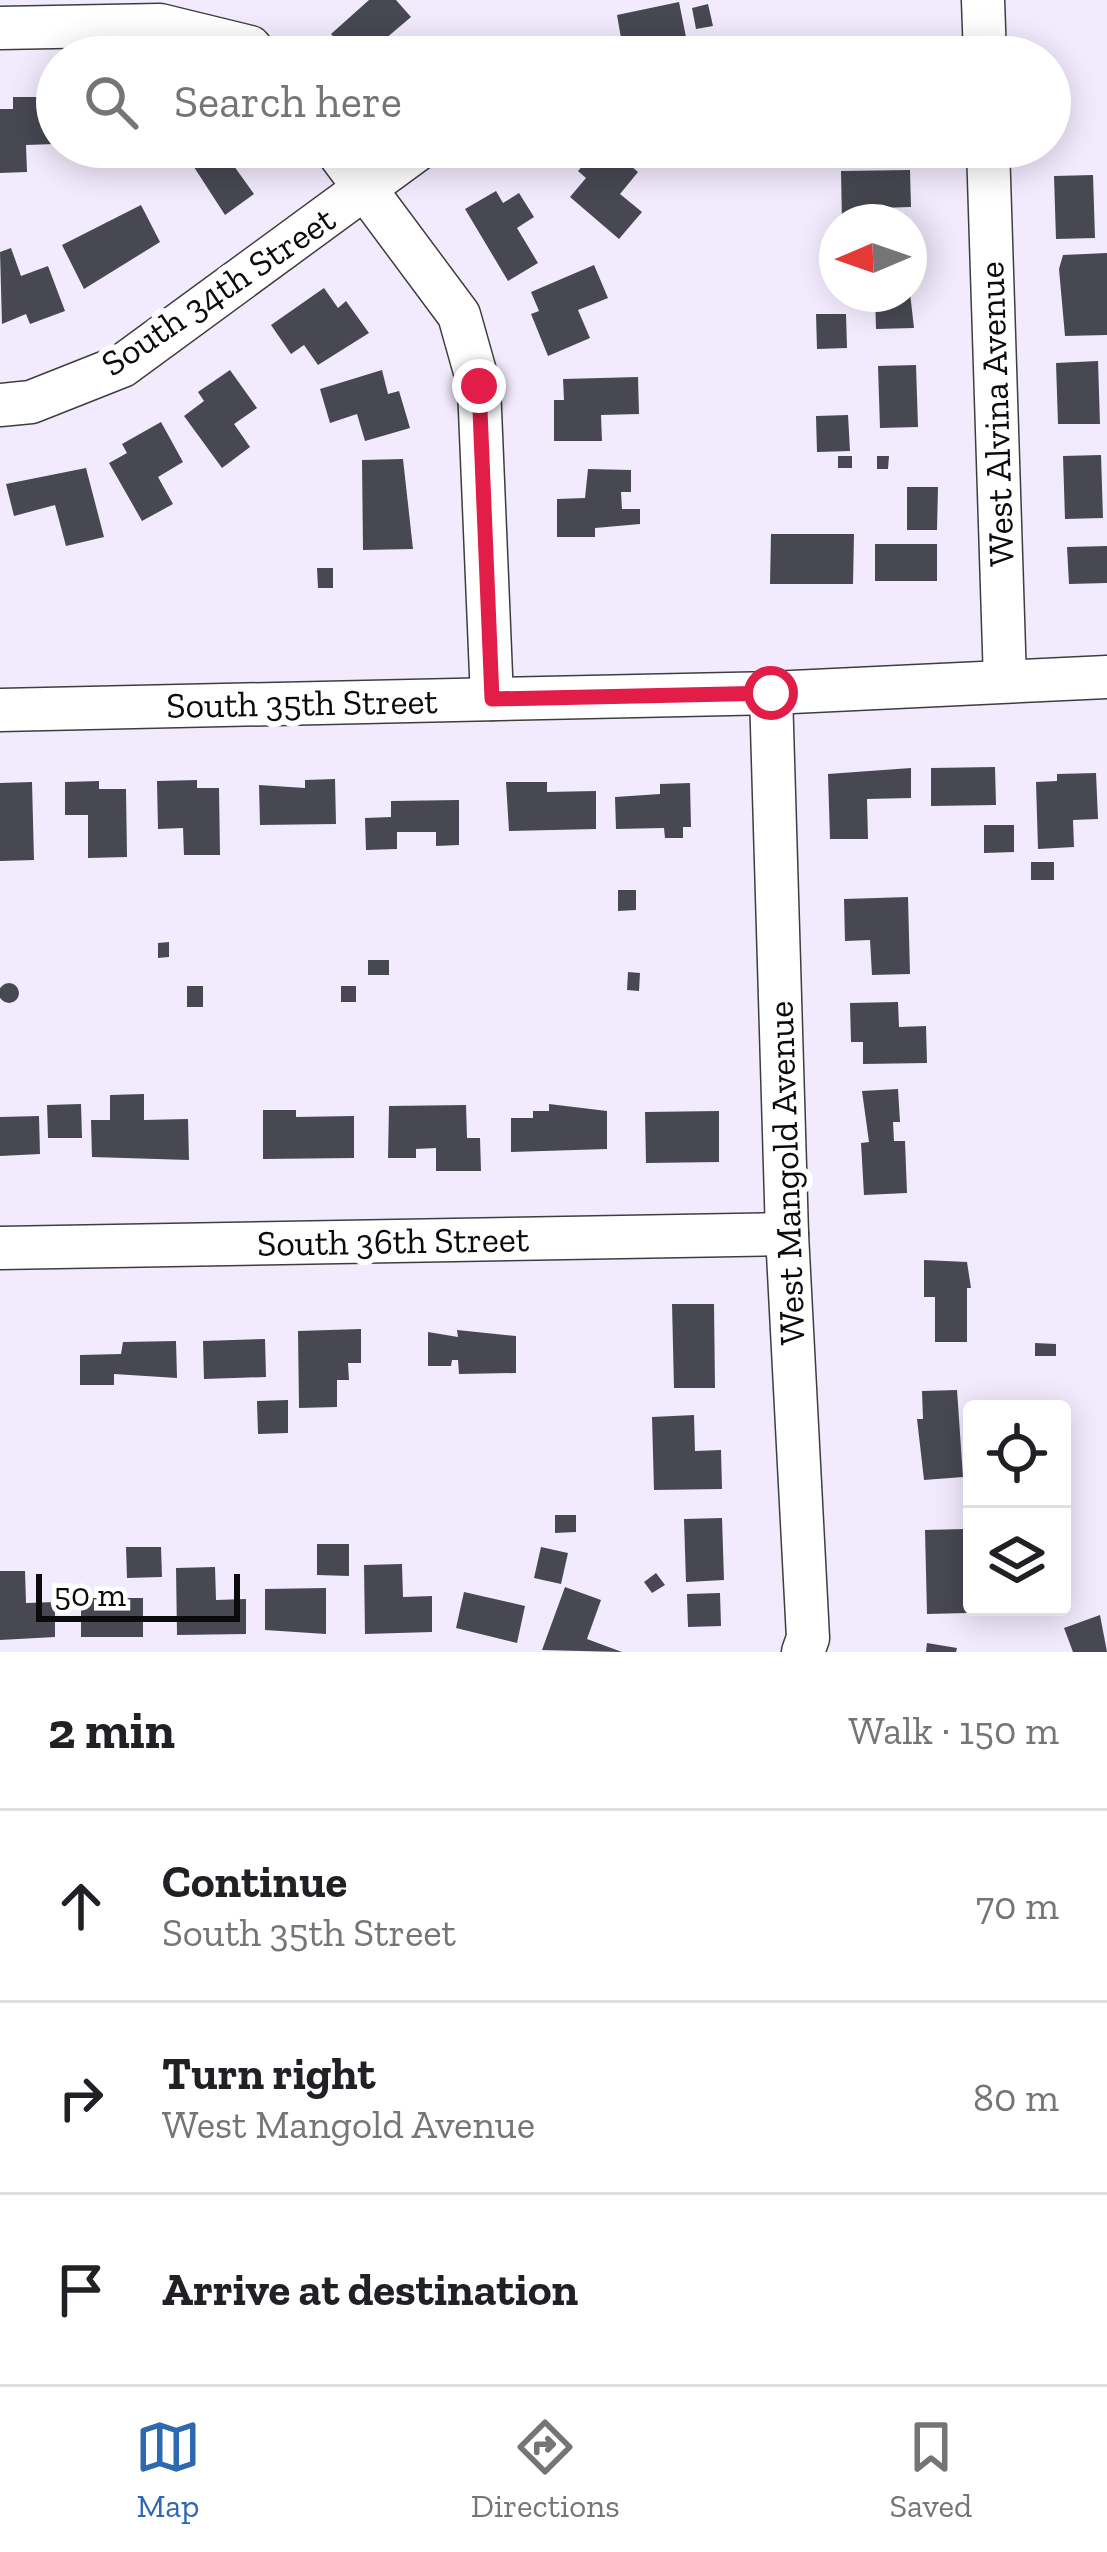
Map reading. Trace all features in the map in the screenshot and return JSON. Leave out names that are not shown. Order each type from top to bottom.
[{"type":"street","points":[[983,0],[984,36]]},
{"type":"street","points":[[0,28],[160,25],[205,36]]},
{"type":"street","points":[[350,168],[459,315],[479,386],[492,699]]},
{"type":"street","name":"South 34th Street","points":[[0,405],[31,402],[122,366],[393,168]]},
{"type":"street","name":"West Alvina Avenue","points":[[989,168],[1005,681]]},
{"type":"street","name":"South 35th Street","points":[[0,710],[771,693],[1107,677]]},
{"type":"street","name":"West Mangold Avenue","points":[[771,693],[787,1234],[808,1638],[803,1652]]},
{"type":"street","name":"South 36th Street","points":[[0,1247],[787,1234]]},
{"type":"building","points":[[369,0],[396,0],[411,17],[389,36],[331,34]]},
{"type":"building","points":[[679,2],[686,36],[621,36],[617,15]]},
{"type":"building","points":[[708,4],[713,26],[696,29],[692,8]]},
{"type":"building","points":[[13,97],[36,97],[36,145],[26,145],[27,172],[0,173],[0,109],[13,109]]},
{"type":"building","points":[[195,168],[235,168],[254,194],[225,215]]},
{"type":"building","points":[[633,168],[638,172],[620,194],[642,212],[619,239],[570,197],[586,178],[578,171]]},
{"type":"building","points":[[910,170],[911,204],[842,204],[841,171]]},
{"type":"building","points":[[1093,175],[1095,238],[1056,239],[1054,176]]},
{"type":"building","points":[[496,191],[503,203],[519,193],[534,217],[517,228],[538,263],[508,281],[465,209]]},
{"type":"building","points":[[141,205],[160,242],[84,289],[62,245]]},
{"type":"building","points":[[11,248],[21,276],[48,266],[65,311],[30,324],[26,314],[2,324],[0,252]]},
{"type":"building","points":[[1107,253],[1107,335],[1065,336],[1059,269],[1063,255]]},
{"type":"building","points":[[594,265],[608,298],[578,310],[590,338],[548,356],[531,314],[539,311],[531,292]]},
{"type":"building","points":[[324,288],[338,308],[346,301],[369,333],[318,365],[304,345],[291,354],[271,325]]},
{"type":"building","points":[[876,312],[912,312],[914,328],[876,329]]},
{"type":"building","points":[[816,314],[846,314],[847,348],[817,349]]},
{"type":"building","points":[[1098,361],[1100,424],[1058,424],[1056,363]]},
{"type":"building","points":[[916,365],[918,427],[880,428],[878,366]]},
{"type":"building","points":[[230,370],[257,408],[234,424],[250,447],[222,468],[184,416],[204,401],[198,392]]},
{"type":"building","points":[[382,370],[388,394],[399,391],[410,428],[365,441],[357,414],[330,423],[320,389]]},
{"type":"building","points":[[638,377],[639,414],[601,415],[602,441],[554,441],[554,400],[564,400],[563,379]]},
{"type":"building","points":[[848,415],[850,451],[817,452],[816,416]]},
{"type":"building","points":[[161,422],[183,462],[158,477],[173,504],[142,521],[109,463],[127,453],[122,444]]},
{"type":"building","points":[[1101,455],[1103,518],[1065,519],[1063,456]]},
{"type":"building","points":[[838,456],[852,456],[852,468],[838,468]]},
{"type":"building","points":[[877,456],[889,456],[888,469],[877,469]]},
{"type":"building","points":[[403,459],[413,549],[363,550],[362,460]]},
{"type":"building","points":[[86,468],[104,537],[66,546],[55,505],[14,516],[6,484]]},
{"type":"building","points":[[588,469],[631,470],[631,492],[621,492],[622,509],[640,509],[640,524],[595,528],[595,537],[557,537],[557,499],[585,498]]},
{"type":"building","points":[[907,487],[938,487],[937,530],[907,530]]},
{"type":"building","points":[[771,534],[854,534],[853,584],[770,584]]},
{"type":"building","points":[[875,544],[937,544],[937,581],[875,581]]},
{"type":"building","points":[[1107,546],[1107,583],[1069,584],[1067,547]]},
{"type":"building","points":[[317,568],[333,568],[333,588],[318,588]]},
{"type":"building","points":[[995,767],[996,805],[931,806],[931,768]]},
{"type":"building","points":[[911,768],[911,798],[867,799],[868,839],[830,839],[828,774]]},
{"type":"building","points":[[1096,773],[1098,819],[1073,820],[1074,847],[1038,849],[1036,782],[1057,781],[1057,774]]},
{"type":"building","points":[[335,779],[336,824],[260,825],[259,785],[305,788],[305,780]]},
{"type":"building","points":[[197,780],[197,788],[219,788],[220,855],[184,855],[183,828],[158,829],[157,781]]},
{"type":"building","points":[[99,781],[99,789],[126,789],[127,857],[88,858],[88,815],[65,815],[65,782]]},
{"type":"building","points":[[32,782],[34,860],[0,861],[0,783]]},
{"type":"building","points":[[506,782],[547,782],[547,792],[596,791],[596,829],[509,831]]},
{"type":"building","points":[[690,783],[691,827],[683,827],[683,838],[665,838],[664,828],[616,829],[615,797],[660,794],[660,784]]},
{"type":"building","points":[[459,800],[459,845],[436,846],[436,832],[397,832],[397,849],[366,850],[365,818],[391,817],[391,801]]},
{"type":"building","points":[[984,825],[1014,825],[1014,852],[984,853]]},
{"type":"building","points":[[1031,862],[1054,862],[1054,880],[1031,880]]},
{"type":"building","points":[[618,890],[636,890],[636,910],[618,911]]},
{"type":"building","points":[[908,897],[910,974],[872,975],[870,940],[845,941],[844,899]]},
{"type":"building","points":[[169,942],[169,957],[158,958],[158,943]]},
{"type":"building","points":[[368,960],[389,960],[389,975],[368,975]]},
{"type":"building","points":[[628,972],[640,973],[639,991],[627,990]]},
{"type":"building","points":[[9,983],[19,993],[9,1003],[-1,993]]},
{"type":"building","points":[[187,986],[203,986],[203,1007],[187,1007]]},
{"type":"building","points":[[341,986],[356,986],[356,1002],[341,1002]]},
{"type":"building","points":[[898,1002],[899,1027],[926,1026],[927,1063],[863,1064],[863,1042],[851,1042],[850,1003]]},
{"type":"building","points":[[898,1089],[900,1122],[893,1122],[894,1141],[905,1141],[907,1193],[864,1195],[861,1143],[869,1142],[862,1091]]},
{"type":"building","points":[[144,1094],[144,1120],[188,1119],[189,1160],[92,1157],[91,1120],[110,1120],[110,1095]]},
{"type":"building","points":[[81,1104],[82,1138],[48,1138],[47,1105]]},
{"type":"building","points":[[549,1104],[607,1111],[607,1149],[511,1152],[511,1118],[533,1118],[533,1111],[549,1111]]},
{"type":"building","points":[[466,1105],[467,1138],[480,1138],[481,1171],[436,1171],[436,1148],[416,1149],[416,1158],[388,1158],[389,1106]]},
{"type":"building","points":[[263,1110],[296,1110],[296,1117],[354,1116],[354,1158],[263,1159]]},
{"type":"building","points":[[719,1111],[719,1162],[646,1163],[645,1112]]},
{"type":"building","points":[[39,1116],[40,1154],[0,1156],[0,1117]]},
{"type":"building","points":[[924,1260],[967,1262],[971,1288],[967,1288],[967,1342],[935,1342],[935,1297],[924,1297]]},
{"type":"building","points":[[672,1304],[714,1304],[715,1388],[674,1388]]},
{"type":"building","points":[[361,1329],[361,1363],[348,1363],[349,1380],[337,1380],[337,1407],[299,1408],[298,1331]]},
{"type":"building","points":[[457,1330],[516,1336],[516,1373],[459,1374],[458,1360],[452,1360],[451,1366],[428,1366],[428,1332],[458,1337]]},
{"type":"building","points":[[265,1339],[266,1377],[204,1379],[203,1341]]},
{"type":"building","points":[[176,1341],[177,1378],[114,1374],[114,1385],[80,1385],[80,1355],[121,1354],[123,1342]]},
{"type":"building","points":[[1035,1343],[1056,1344],[1056,1356],[1035,1356]]},
{"type":"building","points":[[957,1390],[963,1477],[924,1480],[917,1419],[923,1419],[922,1391]]},
{"type":"building","points":[[288,1400],[288,1433],[258,1434],[257,1401]]},
{"type":"building","points":[[694,1415],[695,1451],[721,1450],[722,1489],[654,1490],[652,1417]]},
{"type":"building","points":[[555,1515],[576,1515],[576,1532],[555,1533]]},
{"type":"building","points":[[722,1518],[724,1580],[686,1582],[684,1519]]},
{"type":"building","points":[[963,1529],[963,1613],[927,1614],[925,1530]]},
{"type":"building","points":[[317,1544],[349,1544],[349,1576],[317,1575]]},
{"type":"building","points":[[126,1547],[161,1547],[162,1577],[127,1578]]},
{"type":"building","points":[[541,1547],[568,1553],[561,1584],[534,1578]]},
{"type":"building","points":[[402,1564],[403,1597],[432,1596],[432,1632],[365,1634],[364,1565]]},
{"type":"building","points":[[215,1567],[216,1600],[246,1599],[246,1634],[177,1635],[176,1568]]},
{"type":"building","points":[[0,1571],[25,1571],[26,1603],[55,1602],[55,1637],[0,1640]]},
{"type":"building","points":[[656,1573],[665,1585],[652,1593],[644,1582]]},
{"type":"building","points":[[565,1587],[601,1600],[587,1639],[622,1652],[542,1650]]},
{"type":"building","points":[[326,1588],[326,1634],[265,1630],[265,1589]]},
{"type":"building","points":[[464,1592],[525,1606],[517,1643],[456,1628]]},
{"type":"building","points":[[720,1593],[721,1626],[688,1627],[687,1594]]},
{"type":"building","points":[[81,1598],[143,1598],[143,1637],[81,1637]]},
{"type":"building","points":[[1100,1615],[1107,1652],[1073,1652],[1064,1628]]},
{"type":"building","points":[[927,1643],[957,1648],[956,1652],[926,1652]]},
{"type":"route","points":[[479,386],[492,699],[771,693]]}]
